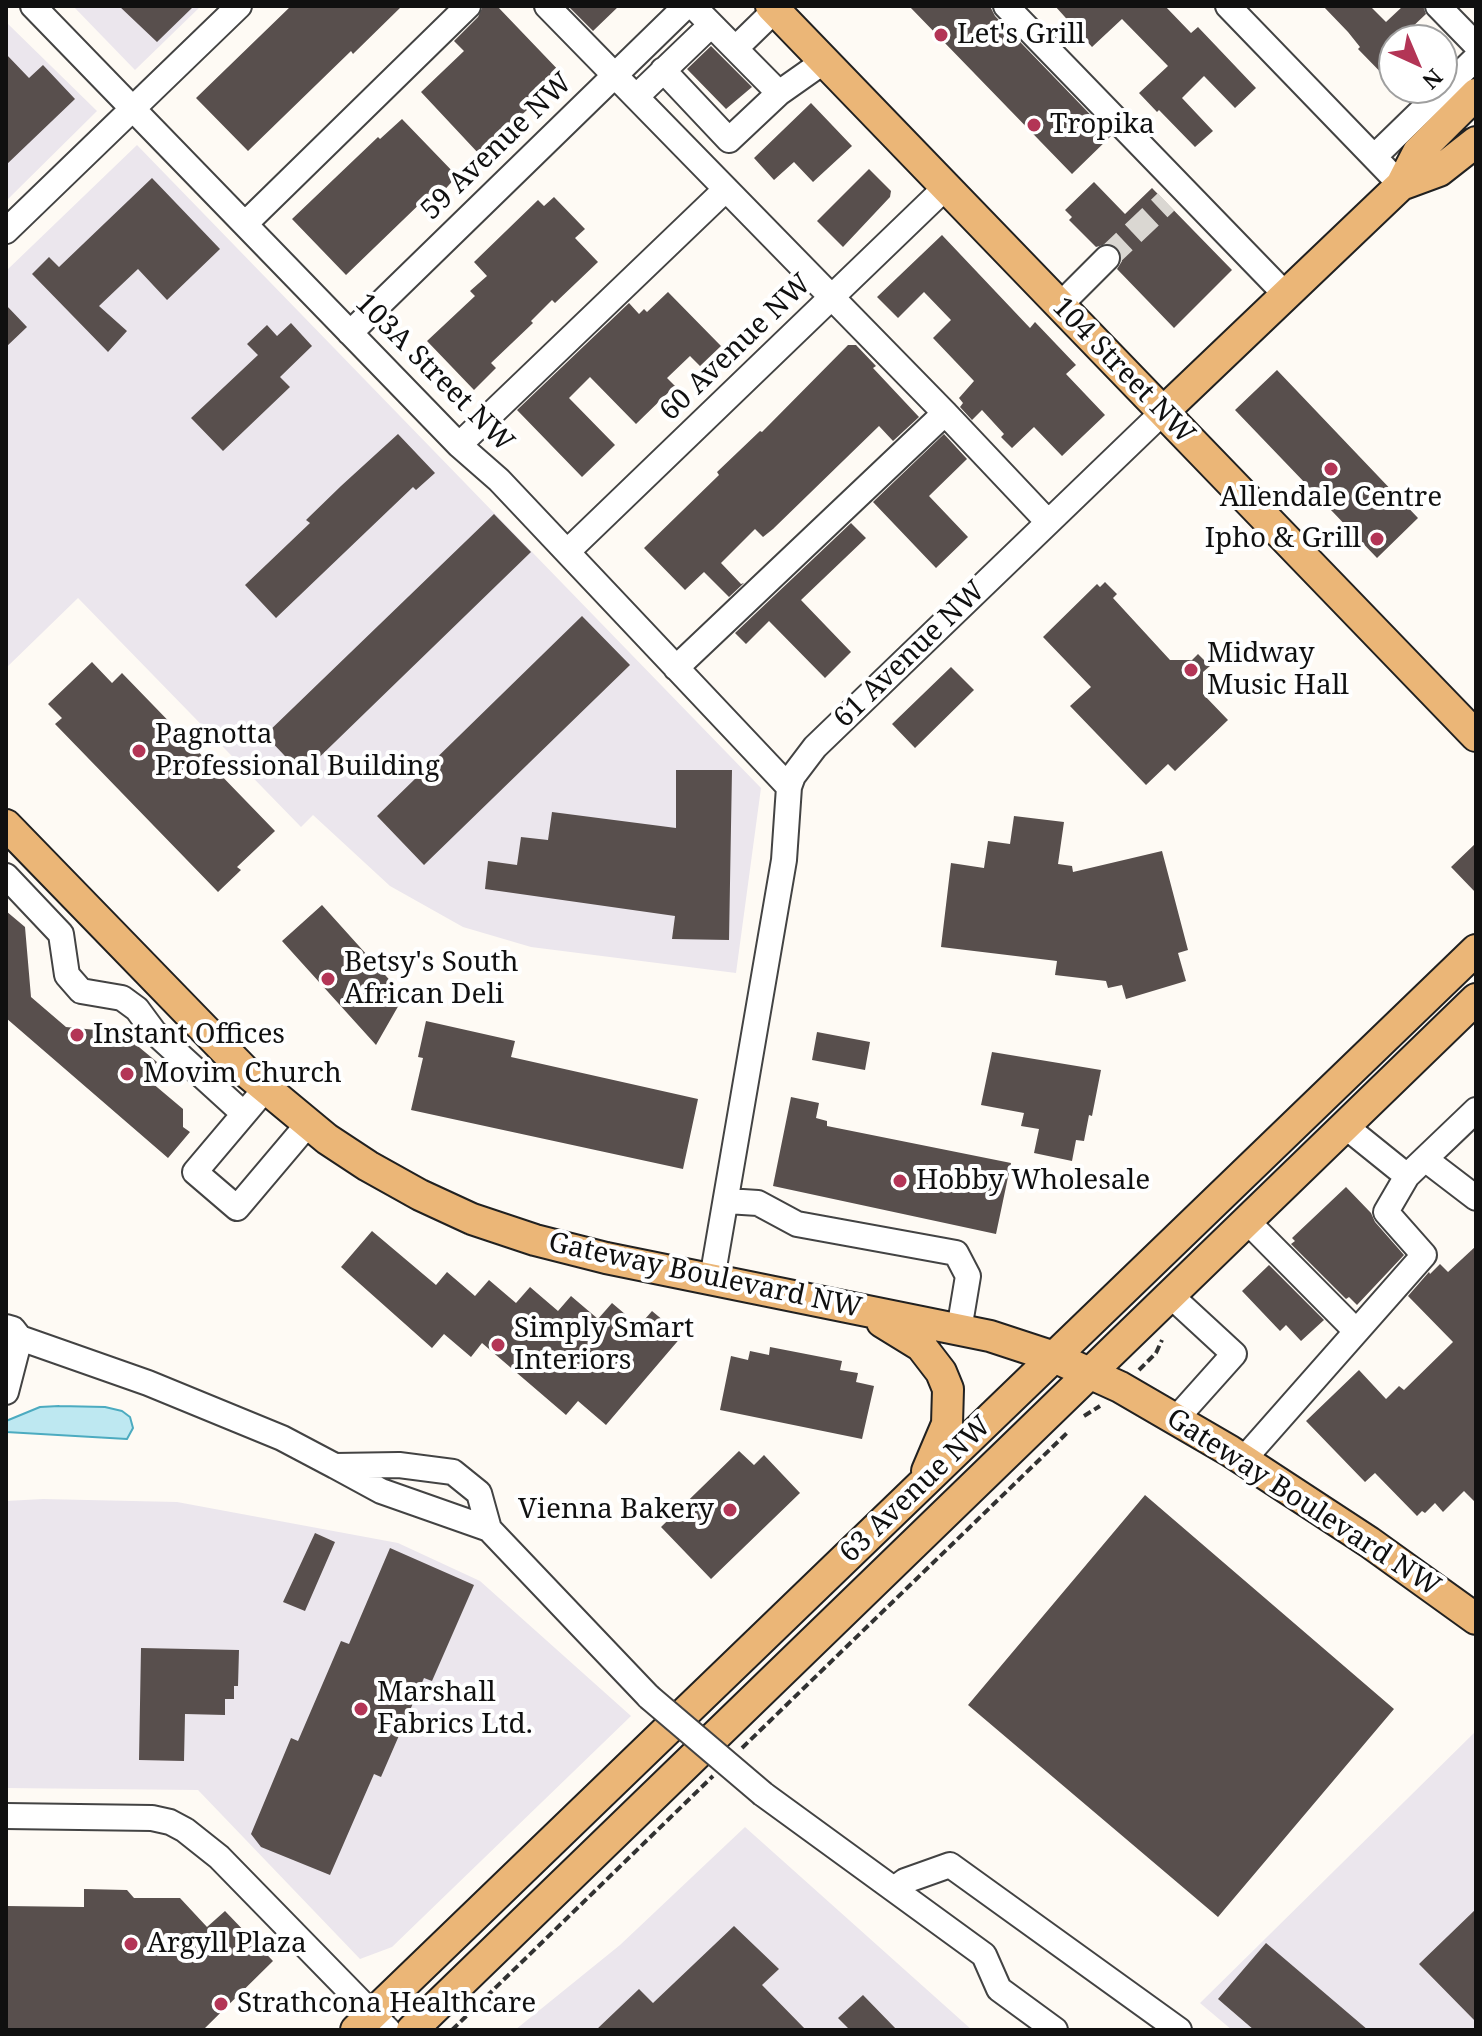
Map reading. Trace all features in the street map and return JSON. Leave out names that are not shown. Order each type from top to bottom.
[{"type":"main road","name":"104 Street NW","points":[[773,8],[1476,736]]},
{"type":"main road","name":"61 Avenue NW","points":[[1163,412],[1401,185],[1418,152],[1476,94]]},
{"type":"main road","name":"61 Avenue NW","points":[[1401,185],[1439,171],[1476,142]]},
{"type":"main road","name":"Gateway Boulevard NW","points":[[7,827],[183,1009],[266,1088],[308,1124],[372,1168],[420,1195],[472,1219],[535,1240],[606,1258],[990,1336],[1054,1357],[1120,1387],[1243,1460],[1369,1542],[1476,1619]]},
{"type":"main road","name":"63 Avenue NW","points":[[372,2025],[921,1484],[1476,950]]},
{"type":"main road","name":"63 Avenue NW","points":[[412,2030],[1476,999]]},
{"type":"main road","points":[[863,1310],[921,1346],[941,1372],[948,1389],[950,1407],[947,1424],[921,1484]]},
{"type":"street","name":"103A Street NW","points":[[33,6],[459,445],[499,480],[568,551],[789,787]]},
{"type":"street","points":[[6,231],[239,6]]},
{"type":"street","points":[[245,224],[468,6]]},
{"type":"street","points":[[547,6],[1048,522]]},
{"type":"street","name":"59 Avenue NW","points":[[350,333],[686,6]]},
{"type":"street","points":[[693,6],[779,93]]},
{"type":"street","points":[[1006,6],[1174,194],[1286,295]]},
{"type":"street","points":[[1228,6],[1401,185]]},
{"type":"street","points":[[1438,6],[1476,45]]},
{"type":"street","points":[[736,48],[773,8]]},
{"type":"street","points":[[636,97],[711,25]]},
{"type":"street","points":[[1374,157],[1476,58]]},
{"type":"street","points":[[663,70],[729,140],[779,93],[823,62]]},
{"type":"street","points":[[684,146],[711,121]]},
{"type":"street","name":"60 Avenue NW","points":[[568,551],[946,187]]},
{"type":"street","points":[[459,445],[726,189]]},
{"type":"street","points":[[1060,305],[1107,258]]},
{"type":"street","name":"61 Avenue NW","points":[[712,1279],[784,860],[789,787],[800,765],[815,747],[1163,412]]},
{"type":"street","points":[[676,668],[945,413]]},
{"type":"street","points":[[6,876],[61,934],[67,975],[81,991],[122,998],[153,1010],[183,1009]]},
{"type":"street","points":[[148,972],[140,994],[141,1007],[154,1032],[244,1114]]},
{"type":"street","points":[[266,1088],[195,1172],[237,1208],[308,1124]]},
{"type":"street","points":[[1243,1460],[1424,1255],[1386,1212],[1416,1168],[1476,1110]]},
{"type":"street","points":[[1345,1126],[1416,1168],[1476,1198]]},
{"type":"street","points":[[727,1201],[758,1203],[797,1224],[956,1253],[968,1276],[959,1330]]},
{"type":"street","points":[[1247,1221],[1356,1331]]},
{"type":"street","points":[[1170,1295],[1234,1354],[1175,1420]]},
{"type":"street","points":[[6,1392],[13,1332],[282,1438],[381,1491],[489,1529],[649,1697],[763,1794],[984,1955],[999,1989],[1055,2030]]},
{"type":"street","points":[[335,1466],[399,1465],[453,1472],[479,1493],[489,1529]]},
{"type":"street","points":[[6,1816],[152,1818],[170,1822],[209,1847],[372,2025]]},
{"type":"street","points":[[894,1889],[905,1881],[950,1865],[1179,2030]]},
{"type":"path","points":[[734,1756],[1085,1415],[1102,1405]]},
{"type":"path","points":[[452,2030],[722,1767]]},
{"type":"shaded area","points":[[73,6],[201,6],[135,70]]},
{"type":"shaded area","points":[[6,22],[97,111],[6,201]]},
{"type":"shaded area","points":[[137,145],[761,788],[736,973],[531,947],[463,927],[390,886],[313,815],[301,827],[78,598],[6,668],[6,271]]},
{"type":"shaded area","points":[[6,1501],[177,1502],[398,1543],[480,1581],[631,1716],[392,1947],[360,1959],[198,1790],[6,1788]]},
{"type":"shaded area","points":[[1476,1731],[1476,2030],[1232,2030],[1200,2003]]},
{"type":"shaded area","points":[[745,1827],[972,2030],[515,2030],[620,1945]]},
{"type":"water","points":[[40,1407],[105,1407],[122,1411],[130,1417],[133,1428],[127,1439],[6,1432],[6,1421]]},
{"type":"building","points":[[119,6],[194,6],[157,42]]},
{"type":"building","points":[[291,6],[402,6],[248,151],[196,98]]},
{"type":"building","points":[[483,6],[497,6],[564,76],[479,154],[421,92],[464,51],[454,41],[478,17]]},
{"type":"building","points":[[568,6],[619,6],[593,31]]},
{"type":"building","points":[[909,6],[990,6],[995,16],[1111,136],[1072,174]]},
{"type":"building","points":[[1055,6],[1165,6],[1191,33],[1198,27],[1256,88],[1235,108],[1204,76],[1182,98],[1213,131],[1195,147],[1139,93],[1168,66],[1122,19],[1092,47]]},
{"type":"building","points":[[1323,6],[1370,6],[1386,22],[1403,6],[1423,6],[1426,14],[1415,24],[1378,24],[1378,70],[1358,49],[1360,47]]},
{"type":"building","points":[[711,46],[752,87],[726,109],[687,69]]},
{"type":"building","points":[[6,54],[29,78],[43,65],[75,99],[6,165]]},
{"type":"building","points":[[811,103],[852,146],[813,182],[794,162],[774,180],[754,158]]},
{"type":"building","points":[[402,119],[457,176],[440,195],[438,193],[435,197],[431,193],[346,275],[292,219],[378,137],[380,139]]},
{"type":"building","points":[[869,169],[891,191],[890,197],[843,247],[817,221]]},
{"type":"building","points":[[152,178],[220,249],[167,300],[138,269],[99,306],[127,331],[108,352],[32,274],[49,257],[59,267]]},
{"type":"building","points":[[1094,182],[1125,214],[1152,188],[1232,270],[1174,328],[1117,269],[1122,261],[1118,248],[1110,243],[1096,247],[1069,220],[1072,217],[1065,210]]},
{"type":"building","points":[[554,197],[585,229],[575,238],[598,262],[531,321],[533,323],[491,363],[496,368],[474,390],[427,341],[475,296],[470,291],[487,276],[474,262],[538,200],[544,206]]},
{"type":"building","points":[[942,235],[1030,328],[1035,322],[1076,365],[1066,374],[1105,415],[1062,456],[1034,427],[1012,448],[982,410],[972,420],[960,407],[963,403],[959,398],[974,381],[933,338],[951,320],[924,292],[898,318],[877,297]]},
{"type":"building","points":[[668,292],[721,346],[700,366],[690,356],[667,378],[675,386],[636,424],[590,377],[569,398],[615,445],[582,477],[517,410],[629,303],[639,314],[644,309],[647,312]]},
{"type":"building","points":[[6,305],[27,327],[6,347]]},
{"type":"building","points":[[291,323],[312,346],[280,377],[290,387],[223,451],[191,418],[258,355],[247,344],[267,325],[277,336]]},
{"type":"building","points":[[848,345],[856,345],[919,417],[893,441],[879,426],[773,529],[763,537],[755,529],[721,563],[741,584],[744,583],[729,597],[704,572],[685,590],[644,548]]},
{"type":"building","name":"Allendale Centre","points":[[1277,370],[1418,518],[1377,558],[1235,410]]},
{"type":"building","points":[[398,434],[435,473],[416,490],[413,487],[276,618],[245,585],[310,523],[306,520]]},
{"type":"building","points":[[944,434],[967,459],[929,496],[968,537],[936,568],[873,502]]},
{"type":"building","points":[[494,514],[531,552],[302,774],[265,735]]},
{"type":"building","points":[[851,523],[866,538],[801,600],[851,652],[825,678],[769,621],[746,644],[735,633]]},
{"type":"building","points":[[1105,582],[1117,594],[1113,598],[1170,660],[1192,660],[1198,654],[1210,666],[1203,672],[1203,694],[1228,720],[1175,771],[1168,764],[1146,785],[1070,706],[1091,687],[1043,637],[1097,584],[1100,587]]},
{"type":"building","points":[[582,616],[630,665],[424,865],[377,816]]},
{"type":"building","name":"Pagnotta Professional Building","points":[[92,662],[112,683],[122,673],[275,831],[237,867],[241,870],[218,892],[55,724],[62,718],[48,704]]},
{"type":"building","points":[[951,667],[974,690],[915,748],[892,724]]},
{"type":"building","points":[[676,770],[732,770],[729,940],[672,939],[675,916],[485,889],[488,861],[517,865],[521,837],[548,840],[552,812],[676,828]]},
{"type":"building","points":[[1014,816],[1064,822],[1058,864],[1072,866],[1073,872],[1162,851],[1188,950],[1178,953],[1186,981],[1126,999],[1122,985],[1108,988],[1106,981],[1055,975],[1057,961],[941,947],[951,863],[984,868],[988,841],[1010,844]]},
{"type":"building","points":[[1476,843],[1476,893],[1451,867]]},
{"type":"building","points":[[322,905],[404,996],[376,1045],[282,941]]},
{"type":"building","name":"Instant Offices","points":[[6,911],[25,927],[31,997],[66,1027],[126,1033],[157,1062],[145,1077],[183,1109],[183,1127],[190,1132],[168,1158],[6,1018]]},
{"type":"building","points":[[426,1021],[515,1041],[511,1057],[698,1099],[683,1169],[411,1110],[423,1058],[418,1057]]},
{"type":"building","points":[[817,1032],[870,1042],[865,1070],[812,1060]]},
{"type":"building","points":[[992,1052],[1101,1070],[1092,1116],[1089,1115],[1084,1141],[1076,1140],[1072,1161],[1034,1153],[1039,1129],[1021,1126],[1024,1113],[981,1105]]},
{"type":"building","points":[[791,1097],[819,1103],[816,1118],[827,1121],[827,1126],[1011,1163],[996,1234],[773,1186]]},
{"type":"building","points":[[1346,1187],[1404,1255],[1357,1305],[1349,1297],[1346,1299],[1291,1244],[1295,1241],[1292,1238]]},
{"type":"building","points":[[372,1231],[436,1285],[447,1272],[475,1296],[489,1280],[516,1303],[530,1287],[558,1311],[571,1296],[598,1319],[612,1303],[639,1326],[652,1311],[682,1336],[606,1425],[578,1401],[566,1415],[482,1343],[471,1357],[444,1334],[432,1348],[341,1267]]},
{"type":"building","points":[[1476,1246],[1476,1503],[1464,1491],[1443,1512],[1435,1503],[1417,1516],[1375,1473],[1365,1482],[1306,1421],[1359,1370],[1386,1399],[1399,1386],[1404,1390],[1453,1342],[1408,1296],[1429,1272],[1440,1264],[1448,1272]]},
{"type":"building","points":[[1269,1265],[1324,1320],[1301,1341],[1286,1325],[1280,1331],[1242,1291]]},
{"type":"building","points":[[770,1347],[842,1361],[840,1370],[858,1373],[856,1382],[874,1386],[862,1439],[720,1410],[731,1356],[748,1360],[750,1351],[769,1355]]},
{"type":"building","name":"Vienna Bakery","points":[[739,1451],[754,1465],[764,1455],[800,1493],[711,1579],[661,1527]]},
{"type":"building","points":[[1145,1495],[1394,1709],[1218,1917],[968,1705]]},
{"type":"building","points":[[315,1533],[335,1542],[305,1611],[283,1602]]},
{"type":"building","name":"Marshall Fabrics Ltd.","points":[[390,1548],[474,1585],[432,1681],[424,1678],[381,1777],[374,1774],[330,1875],[261,1847],[251,1834],[291,1738],[298,1741],[341,1641],[349,1644]]},
{"type":"building","points":[[141,1648],[239,1650],[238,1686],[234,1686],[234,1699],[225,1699],[225,1715],[185,1714],[184,1761],[139,1760]]},
{"type":"building","name":"Argyll Plaza","points":[[84,1889],[127,1890],[134,1898],[180,1898],[207,1927],[225,1911],[273,1961],[203,2030],[6,2030],[6,1906],[84,1907]]},
{"type":"building","points":[[1476,1909],[1476,2022],[1419,1964]]},
{"type":"building","points":[[734,1926],[779,1969],[762,1985],[806,2030],[596,2030],[639,1989],[653,2003]]},
{"type":"building","points":[[1266,1943],[1368,2030],[1254,2030],[1218,1999]]},
{"type":"building","points":[[863,1995],[897,2030],[850,2030],[838,2018]]},
{"type":"tunnel","points":[[1107,258],[1166,202]]},
{"type":"place","name":"Let's Grill","points":[[941,35]]},
{"type":"place","name":"Tropika","points":[[1034,125]]},
{"type":"place","name":"Allendale Centre","points":[[1331,469]]},
{"type":"place","name":"Ipho & Grill","points":[[1377,539]]},
{"type":"place","name":"Midway Music Hall","points":[[1191,670]]},
{"type":"place","name":"Pagnotta Professional Building","points":[[139,751]]},
{"type":"place","name":"Betsy's South African Deli","points":[[328,979]]},
{"type":"place","name":"Instant Offices","points":[[77,1035]]},
{"type":"place","name":"Movim Church","points":[[127,1074]]},
{"type":"place","name":"Hobby Wholesale","points":[[900,1181]]},
{"type":"place","name":"Simply Smart Interiors","points":[[498,1345]]},
{"type":"place","name":"Vienna Bakery","points":[[730,1510]]},
{"type":"place","name":"Marshall Fabrics Ltd.","points":[[361,1709]]},
{"type":"place","name":"Argyll Plaza","points":[[131,1944]]},
{"type":"place","name":"Strathcona Healthcare","points":[[221,2004]]}]
